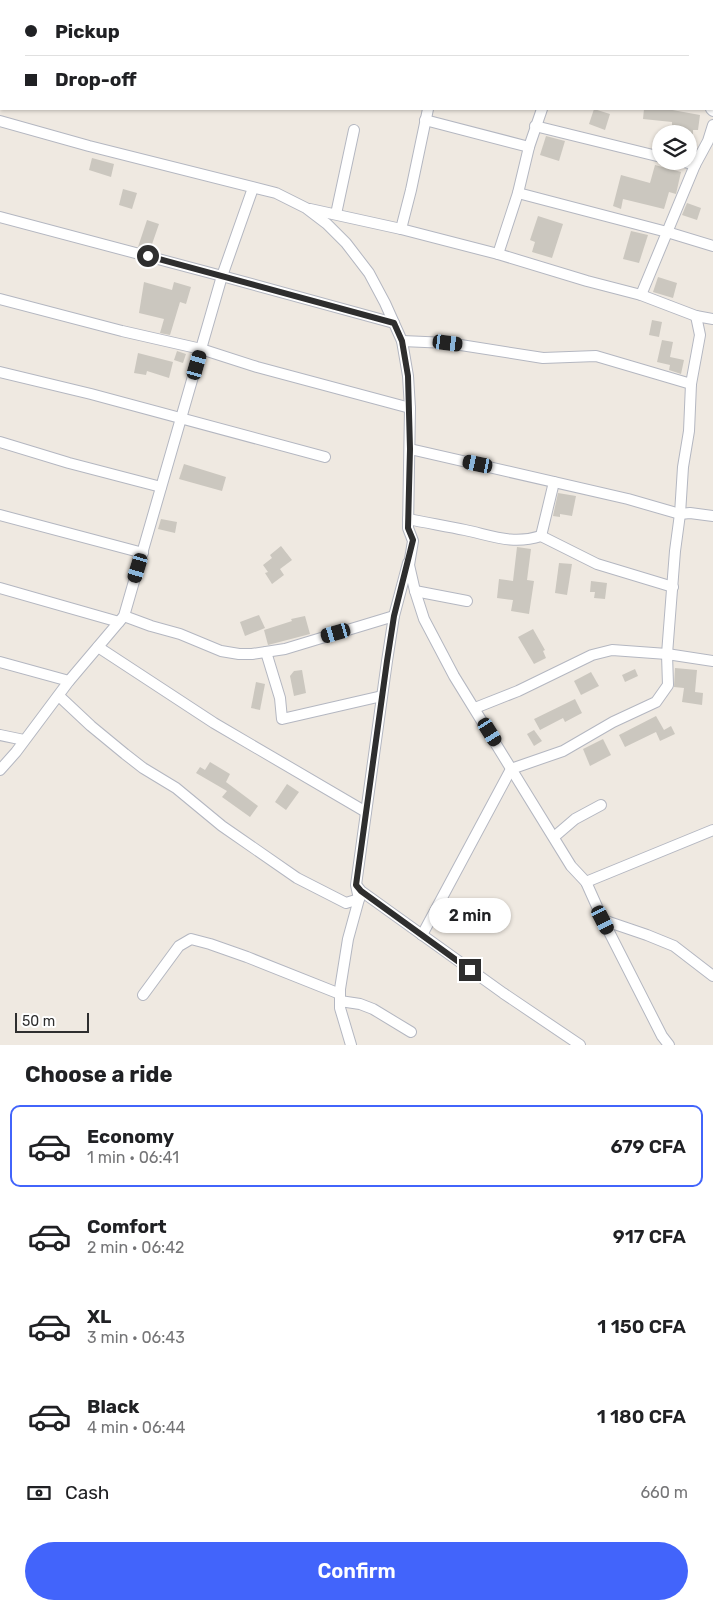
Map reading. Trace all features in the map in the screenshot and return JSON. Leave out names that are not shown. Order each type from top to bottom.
[{"type":"street","points":[[401,228],[428,110]]},
{"type":"street","points":[[498,254],[518,193],[535,126],[542,110]]},
{"type":"street","points":[[425,120],[529,147]]},
{"type":"street","points":[[0,122],[276,193],[306,208],[327,224],[346,243],[369,273],[402,341],[408,376],[410,408],[408,528],[413,540],[409,565],[424,619],[438,647],[511,769],[571,866],[586,882],[603,920],[662,1036],[669,1045]]},
{"type":"street","points":[[697,161],[708,141],[713,125]]},
{"type":"street","points":[[535,126],[652,154]]},
{"type":"street","points":[[336,214],[354,130]]},
{"type":"street","points":[[641,295],[693,170]]},
{"type":"street","points":[[0,770],[121,619],[143,553],[222,276],[253,188]]},
{"type":"street","points":[[518,193],[713,246]]},
{"type":"street","points":[[306,208],[401,228],[498,254],[641,295],[696,316],[713,319]]},
{"type":"street","points":[[0,217],[394,323]]},
{"type":"street","points":[[0,299],[122,331],[202,349],[257,367],[410,408]]},
{"type":"street","points":[[422,935],[511,769],[564,750],[613,722],[656,702],[668,685],[667,654],[675,551],[683,467],[689,431],[691,384],[700,335],[696,316]]},
{"type":"street","points":[[402,341],[448,343],[543,358],[596,356],[691,384]]},
{"type":"street","points":[[0,372],[325,457]]},
{"type":"street","points":[[0,442],[69,463],[161,487]]},
{"type":"street","points":[[410,449],[554,482],[680,514],[690,513],[713,516]]},
{"type":"street","points":[[541,536],[554,482]]},
{"type":"street","points":[[0,515],[143,553]]},
{"type":"street","points":[[408,519],[510,541],[530,540],[541,536],[597,564],[672,587]]},
{"type":"street","points":[[350,1045],[340,998],[348,939],[360,899],[356,885],[394,616],[413,540]]},
{"type":"street","points":[[0,588],[180,634],[221,651],[239,654],[266,652],[285,648],[394,616]]},
{"type":"street","points":[[415,591],[467,601]]},
{"type":"street","points":[[98,648],[214,723],[366,812]]},
{"type":"street","points":[[475,708],[518,691],[592,655],[612,650],[667,654],[713,661]]},
{"type":"street","points":[[266,652],[280,698],[282,719],[382,696]]},
{"type":"street","points":[[0,662],[70,681]]},
{"type":"street","points":[[59,696],[91,726],[143,768],[176,788],[222,826],[297,878],[346,903],[360,899]]},
{"type":"street","points":[[0,735],[24,740]]},
{"type":"street","points":[[554,837],[575,819],[600,805]]},
{"type":"street","points":[[586,882],[713,830]]},
{"type":"street","points":[[356,885],[361,891],[422,935],[580,1045]]},
{"type":"street","points":[[603,920],[674,946],[713,976]]},
{"type":"street","points":[[143,996],[179,946],[191,939],[247,957],[340,998],[373,1009],[411,1032]]},
{"type":"building","points":[[594,110],[610,114],[605,130],[589,124]]},
{"type":"building","points":[[644,110],[672,110],[700,115],[698,130],[697,125],[672,125],[672,122],[643,119]]},
{"type":"building","points":[[546,136],[565,141],[559,161],[540,155]]},
{"type":"building","points":[[92,158],[114,164],[111,177],[89,170]]},
{"type":"building","points":[[654,170],[681,172],[676,194],[669,192],[664,209],[623,199],[621,209],[613,206],[621,175],[650,183]]},
{"type":"building","points":[[123,189],[137,193],[132,209],[119,205]]},
{"type":"building","points":[[687,203],[701,208],[697,220],[682,215]]},
{"type":"building","points":[[538,216],[563,224],[552,258],[532,252],[535,242],[530,240]]},
{"type":"building","points":[[147,220],[159,224],[150,250],[138,247]]},
{"type":"building","points":[[631,231],[648,235],[639,263],[623,259]]},
{"type":"building","points":[[658,277],[677,283],[673,298],[653,292]]},
{"type":"building","points":[[144,282],[172,290],[174,282],[191,287],[186,304],[180,302],[170,335],[160,333],[164,319],[139,313]]},
{"type":"building","points":[[652,320],[662,322],[659,337],[649,335]]},
{"type":"building","points":[[662,340],[673,342],[670,357],[684,360],[681,374],[669,370],[670,365],[657,362]]},
{"type":"building","points":[[177,351],[186,354],[183,363],[174,360]]},
{"type":"building","points":[[138,353],[173,362],[169,378],[147,371],[146,375],[134,373]]},
{"type":"building","points":[[184,464],[226,477],[222,491],[179,479]]},
{"type":"building","points":[[558,493],[576,496],[572,516],[560,514],[560,517],[553,516]]},
{"type":"building","points":[[161,519],[177,522],[175,533],[158,529]]},
{"type":"building","points":[[281,546],[292,560],[280,569],[284,575],[272,584],[265,573],[268,572],[263,565],[272,558],[270,555]]},
{"type":"building","points":[[517,547],[531,549],[527,580],[534,581],[529,614],[511,611],[513,600],[497,598],[499,579],[513,581]]},
{"type":"building","points":[[559,563],[572,564],[567,595],[555,593]]},
{"type":"building","points":[[591,581],[607,583],[605,599],[594,598],[595,592],[590,592]]},
{"type":"building","points":[[259,615],[265,628],[245,636],[240,622]]},
{"type":"building","points":[[305,616],[310,634],[268,645],[264,630],[292,621],[291,619]]},
{"type":"building","points":[[533,629],[545,650],[543,651],[546,658],[534,664],[518,637]]},
{"type":"building","points":[[675,668],[697,670],[695,692],[703,693],[702,705],[682,702],[684,688],[674,687]]},
{"type":"building","points":[[635,669],[638,676],[625,682],[622,675]]},
{"type":"building","points":[[302,670],[306,693],[294,696],[290,676],[294,671]]},
{"type":"building","points":[[591,672],[599,686],[581,695],[574,681]]},
{"type":"building","points":[[256,682],[265,684],[260,710],[251,708]]},
{"type":"building","points":[[575,699],[582,713],[565,722],[563,718],[540,730],[534,719]]},
{"type":"building","points":[[656,716],[664,730],[671,726],[675,734],[660,741],[656,732],[625,747],[619,735]]},
{"type":"building","points":[[534,730],[542,741],[534,746],[527,734]]},
{"type":"building","points":[[603,739],[611,755],[590,766],[583,749]]},
{"type":"building","points":[[210,762],[230,774],[226,782],[258,806],[250,817],[222,797],[227,791],[196,773],[200,767],[205,770]]},
{"type":"building","points":[[287,784],[299,792],[286,810],[275,802]]},
{"type":"route","points":[[148,256],[394,323],[402,341],[408,376],[410,408],[408,528],[413,540],[394,616],[356,885],[361,891],[470,970]]}]
